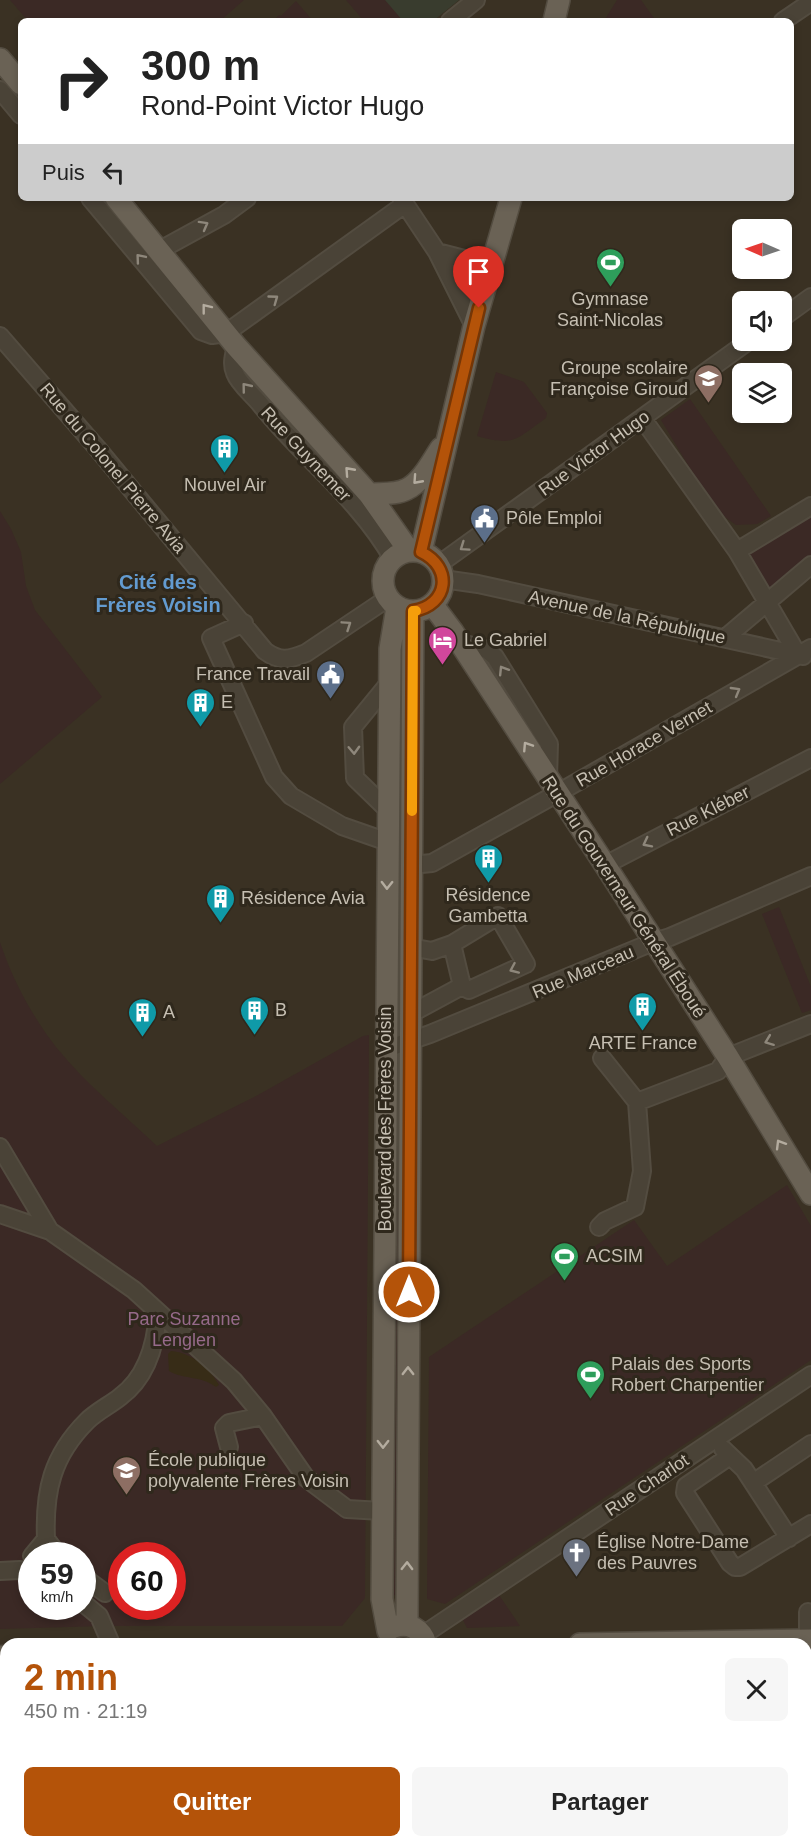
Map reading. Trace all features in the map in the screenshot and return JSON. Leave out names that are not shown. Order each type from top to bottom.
[{"type":"main road","points":[[555,18],[559,0]]},
{"type":"main road","points":[[0,59],[18,80]]},
{"type":"main road","name":"Rue Guynemer","points":[[119,201],[231,339],[369,494],[407,554]]},
{"type":"main road","points":[[407,554],[430,557],[440,572],[442,588],[408,605],[382,580],[386,568],[407,554],[448,438],[474,326],[510,201]]},
{"type":"main road","points":[[369,494],[408,489],[418,481],[448,438]]},
{"type":"main road","name":"Rue du Gouverneur Général Éboué","points":[[408,605],[461,643],[728,1057],[811,1194]]},
{"type":"main road","name":"Boulevard des Frères Voisin","points":[[405,1636],[382,1599],[382,1511],[390,643],[408,605]]},
{"type":"main road","name":"Boulevard des Frères Voisin","points":[[405,1636],[411,865],[408,605]]},
{"type":"street","points":[[454,18],[476,0]]},
{"type":"street","points":[[787,18],[811,2]]},
{"type":"street","points":[[0,90],[18,111]]},
{"type":"street","points":[[92,201],[201,332],[231,339],[403,201],[437,252],[474,326]]},
{"type":"street","points":[[160,250],[243,201]]},
{"type":"street","points":[[437,252],[472,261],[495,255]]},
{"type":"street","points":[[792,311],[811,297]]},
{"type":"street","name":"Rue du Colonel Pierre Avia","points":[[0,336],[244,623],[265,651],[274,658],[291,659],[408,605]]},
{"type":"street","name":"Rue Guynemer","points":[[231,339],[235,373],[274,421],[336,484],[381,538],[407,554]]},
{"type":"street","name":"Rue Victor Hugo","points":[[440,572],[642,418],[735,351]]},
{"type":"street","points":[[642,418],[738,551],[767,603],[807,653]]},
{"type":"street","points":[[738,551],[811,506]]},
{"type":"street","points":[[725,638],[811,565]]},
{"type":"street","name":"Avenue de la République","points":[[440,572],[478,584],[725,638],[807,653]]},
{"type":"street","points":[[244,623],[211,638],[274,777],[291,796],[342,825],[388,842]]},
{"type":"street","name":"Rue Horace Vernet","points":[[411,865],[432,863],[553,786],[807,653]]},
{"type":"street","points":[[388,810],[355,778],[353,727],[389,683]]},
{"type":"street","name":"Rue Kléber","points":[[605,865],[811,758]]},
{"type":"street","name":"Rue Marceau","points":[[386,1049],[410,1042],[575,976],[811,876]]},
{"type":"street","points":[[410,947],[432,951],[452,944],[498,916],[526,964],[469,990],[462,986],[452,944]]},
{"type":"street","points":[[410,1014],[462,986]]},
{"type":"street","points":[[637,1102],[718,1071],[728,1057],[811,1024]]},
{"type":"street","points":[[599,1227],[605,1221],[635,1207],[642,1171],[637,1102],[602,1058]]},
{"type":"street","points":[[0,1147],[50,1231]]},
{"type":"street","points":[[0,1214],[50,1231],[106,1269],[158,1312],[234,1381],[263,1416],[306,1478],[347,1509],[382,1511]]},
{"type":"street","points":[[48,1542],[46,1539],[45,1509],[47,1492],[59,1461],[87,1420],[122,1396],[139,1381],[153,1348],[158,1312]]},
{"type":"street","points":[[153,1348],[169,1341],[187,1343],[195,1347]]},
{"type":"street","name":"Rue Charlot","points":[[405,1636],[716,1439],[811,1375]]},
{"type":"street","points":[[229,1447],[224,1428],[229,1423],[263,1416]]},
{"type":"street","points":[[716,1439],[723,1450],[744,1468],[789,1538]]},
{"type":"street","points":[[753,1483],[811,1445]]},
{"type":"street","points":[[730,1456],[686,1486],[685,1492],[730,1563],[735,1567],[740,1567],[811,1524]]},
{"type":"street","points":[[0,1571],[18,1571]]},
{"type":"street","points":[[96,1586],[105,1593]]},
{"type":"street","points":[[808,1612],[810,1638]]},
{"type":"street","points":[[96,1614],[108,1638]]},
{"type":"shaded area","points":[[381,0],[459,0],[437,18],[396,18]]},
{"type":"shaded area","points":[[171,1351],[179,1352],[199,1362],[219,1385],[216,1387],[210,1383],[169,1371],[168,1354]]},
{"type":"green space","points":[[10,0],[244,0],[223,18],[25,18]]},
{"type":"green space","points":[[346,0],[385,0],[400,18],[361,18]]},
{"type":"green space","points":[[617,0],[641,0],[654,18],[606,18]]},
{"type":"green space","points":[[296,1],[310,18],[276,18]]},
{"type":"green space","points":[[496,372],[524,382],[547,413],[546,418],[528,431],[508,441],[477,436]]},
{"type":"green space","points":[[690,399],[771,516],[757,524],[736,525],[715,510],[661,420]]},
{"type":"green space","points":[[811,506],[811,565],[767,603],[737,551]]},
{"type":"green space","points":[[0,511],[21,552],[26,586],[35,610],[102,697],[0,784]]},
{"type":"green space","points":[[398,651],[403,651],[402,1003],[397,1003]]},
{"type":"green space","points":[[779,907],[811,987],[811,1010],[802,1013],[762,914]]},
{"type":"green space","name":"Parc Suzanne Lenglen","points":[[0,942],[10,970],[24,997],[56,1047],[92,1086],[157,1146],[258,1095],[363,1036],[369,1035],[365,1598],[342,1626],[103,1626],[0,1629]]},
{"type":"green space","points":[[398,1061],[402,1061],[399,1595],[394,1595]]},
{"type":"green space","name":"Palais des Sports Robert Charpentier","points":[[787,1185],[811,1226],[811,1360],[445,1604],[427,1599],[429,1357],[634,1220],[667,1266]]},
{"type":"green space","points":[[499,1595],[520,1626],[467,1628],[462,1618]]},
{"type":"slow traffic","points":[[412,811],[413,611],[416,611]]},
{"type":"place","name":"Gymnase Saint-Nicolas","points":[[610,288]]},
{"type":"place","name":"Groupe scolaire Françoise Giroud","points":[[709,404]]},
{"type":"place","name":"Nouvel Air","points":[[225,474]]},
{"type":"place","name":"Pôle Emploi","points":[[485,544]]},
{"type":"place","name":"Le Gabriel","points":[[443,666]]},
{"type":"place","name":"France Travail","points":[[331,700]]},
{"type":"place","name":"E","points":[[200,728]]},
{"type":"place","name":"Résidence Gambetta","points":[[488,884]]},
{"type":"place","name":"Résidence Avia","points":[[220,924]]},
{"type":"place","name":"ARTE France","points":[[643,1032]]},
{"type":"place","name":"B","points":[[254,1036]]},
{"type":"place","name":"A","points":[[142,1038]]},
{"type":"place","name":"ACSIM","points":[[565,1282]]},
{"type":"place","name":"Palais des Sports Robert Charpentier","points":[[590,1400]]},
{"type":"place","name":"École publique polyvalente Frères Voisin","points":[[127,1496]]},
{"type":"place","name":"Église Notre-Dame des Pauvres","points":[[576,1578]]},
{"type":"district","name":"Cité des Frères Voisin","points":[[158,594]]},
{"type":"route","points":[[409,1292],[413,611],[432,604],[442,588],[443,579],[438,565],[421,552],[479,308]]}]
